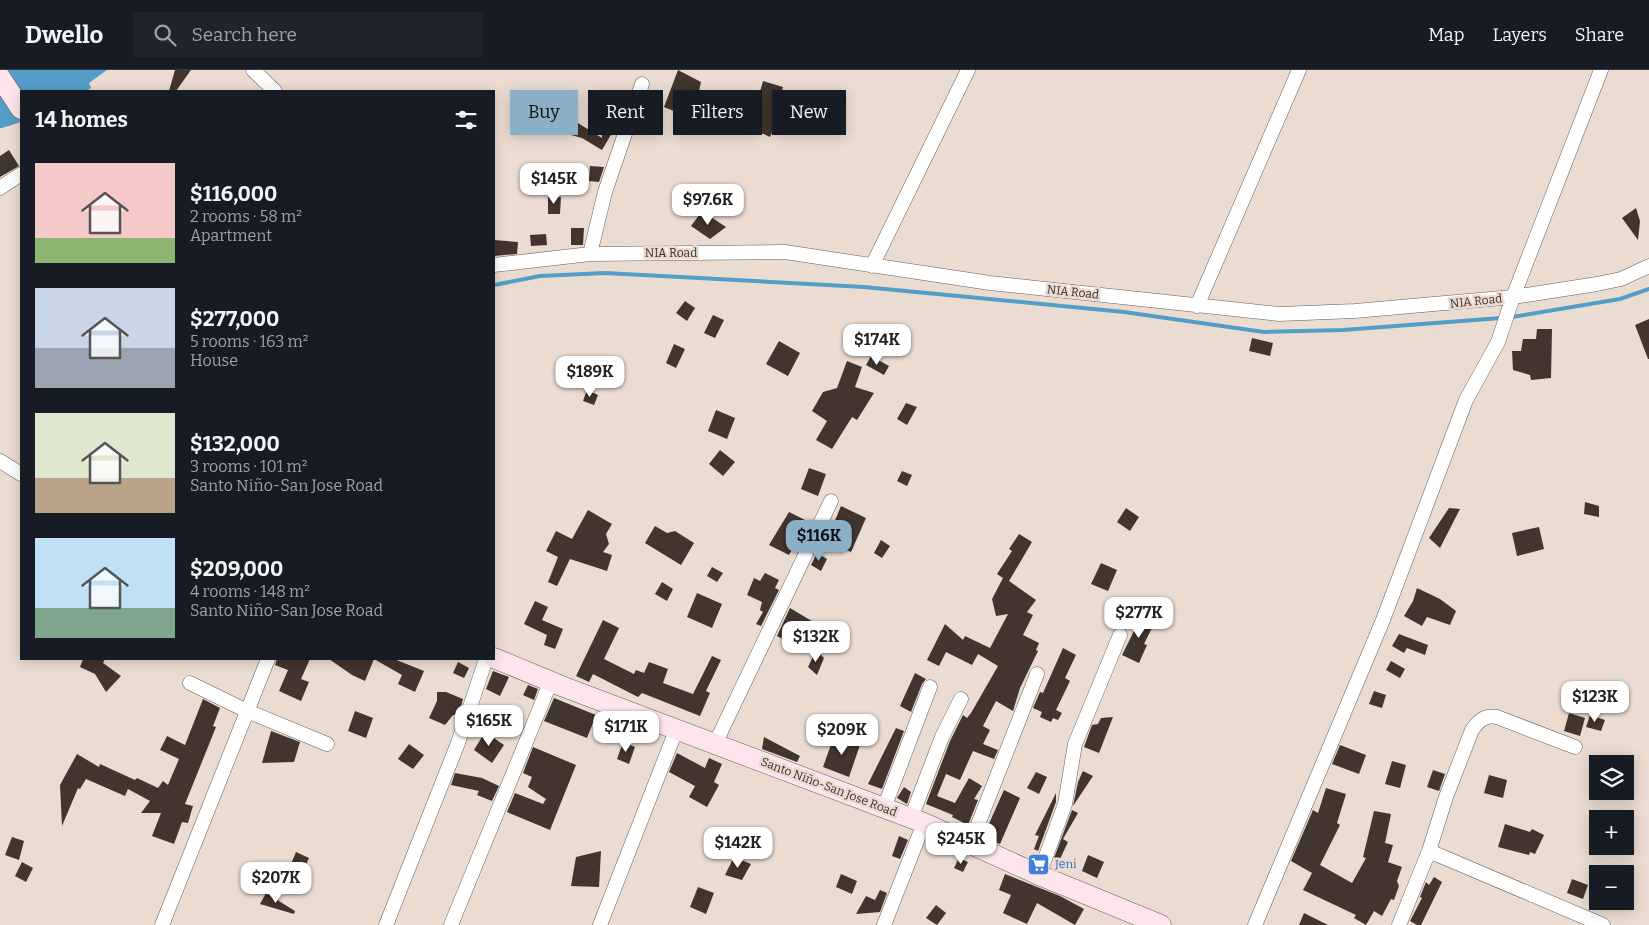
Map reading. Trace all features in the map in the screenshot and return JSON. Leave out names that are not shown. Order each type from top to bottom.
[{"type":"main road","points":[[0,77],[20,107]]},
{"type":"main road","name":"Santo Niño-San Jose Road","points":[[495,658],[918,821],[1039,875],[1161,925]]},
{"type":"street","points":[[253,70],[274,90]]},
{"type":"street","points":[[872,266],[968,70]]},
{"type":"street","points":[[1197,306],[1299,70]]},
{"type":"street","points":[[1255,925],[1383,620],[1466,400],[1492,355],[1601,70]]},
{"type":"street","points":[[590,254],[605,192],[642,84]]},
{"type":"street","points":[[0,188],[20,175]]},
{"type":"street","name":"NIA Road","points":[[495,265],[590,254],[785,252],[990,283],[1249,313],[1310,314],[1450,304],[1513,297],[1613,281],[1649,266]]},
{"type":"street","points":[[0,461],[20,473]]},
{"type":"street","points":[[715,744],[831,501]]},
{"type":"street","points":[[1039,875],[1065,804],[1075,744],[1120,635]]},
{"type":"street","points":[[162,925],[268,660]]},
{"type":"street","points":[[386,925],[458,743],[486,660]]},
{"type":"street","points":[[970,845],[1037,674]]},
{"type":"street","points":[[451,925],[551,681]]},
{"type":"street","points":[[190,683],[247,711],[327,744]]},
{"type":"street","points":[[884,808],[930,688]]},
{"type":"street","points":[[884,925],[918,821],[942,738],[961,699]]},
{"type":"street","points":[[1398,925],[1429,851],[1446,797],[1472,730],[1478,722],[1488,716],[1497,718],[1574,747]]},
{"type":"street","points":[[600,925],[677,728]]},
{"type":"street","points":[[1429,851],[1603,925]]},
{"type":"water","points":[[0,70],[107,70],[89,83],[91,88],[88,90],[20,90],[20,122],[0,128]]},
{"type":"building","points":[[175,70],[191,70],[177,90],[169,90]]},
{"type":"building","points":[[678,70],[701,82],[699,90],[673,90],[673,111],[664,107]]},
{"type":"building","points":[[763,81],[783,87],[782,90],[772,90],[772,133],[770,137],[762,133],[762,90],[760,90]]},
{"type":"building","points":[[578,123],[588,129],[588,135],[597,135],[602,138],[602,135],[611,135],[602,150],[582,138],[571,135],[578,135]]},
{"type":"building","points":[[9,150],[19,166],[0,177],[0,156]]},
{"type":"building","points":[[590,166],[604,167],[599,182],[589,181]]},
{"type":"building","points":[[548,197],[561,197],[560,214],[548,214]]},
{"type":"building","points":[[1636,208],[1640,221],[1638,240],[1622,218]]},
{"type":"building","points":[[702,211],[726,227],[710,239],[691,226]]},
{"type":"building","points":[[571,228],[584,228],[583,245],[571,245]]},
{"type":"building","points":[[546,234],[547,245],[531,246],[530,235]]},
{"type":"building","points":[[495,240],[518,242],[517,254],[495,256]]},
{"type":"building","points":[[685,301],[695,308],[687,321],[676,313]]},
{"type":"building","points":[[713,315],[724,320],[715,338],[704,333]]},
{"type":"building","points":[[1649,319],[1649,359],[1648,359],[1635,325]]},
{"type":"building","points":[[1537,329],[1552,329],[1551,378],[1531,380],[1530,375],[1513,370],[1512,351],[1521,351],[1523,339],[1536,339]]},
{"type":"building","points":[[1252,338],[1273,343],[1270,356],[1249,351]]},
{"type":"building","points":[[779,341],[800,353],[788,376],[766,364]]},
{"type":"building","points":[[674,344],[685,349],[676,368],[666,363]]},
{"type":"building","points":[[871,356],[889,366],[884,375],[866,365]]},
{"type":"building","points":[[847,361],[862,367],[855,387],[874,393],[857,420],[852,417],[832,449],[816,440],[827,421],[812,411],[823,392],[837,388]]},
{"type":"building","points":[[587,390],[598,395],[594,405],[583,401]]},
{"type":"building","points":[[906,403],[917,407],[907,425],[897,419]]},
{"type":"building","points":[[716,410],[735,418],[727,439],[708,431]]},
{"type":"building","points":[[720,450],[735,462],[723,476],[709,464]]},
{"type":"building","points":[[809,468],[826,474],[818,496],[801,489]]},
{"type":"building","points":[[902,471],[912,475],[907,486],[897,481]]},
{"type":"building","points":[[1585,502],[1599,506],[1599,517],[1584,514]]},
{"type":"building","points":[[841,506],[866,518],[851,552],[839,547],[845,534],[837,530],[839,525],[834,523]]},
{"type":"building","points":[[1126,508],[1139,517],[1130,531],[1117,522]]},
{"type":"building","points":[[1449,508],[1460,509],[1440,548],[1429,538]]},
{"type":"building","points":[[588,510],[612,524],[606,534],[609,544],[603,552],[612,555],[607,571],[570,559],[557,586],[548,582],[558,557],[546,551],[556,531],[572,539]]},
{"type":"building","points":[[789,512],[807,521],[789,555],[769,545]]},
{"type":"building","points":[[655,526],[667,533],[675,531],[694,543],[681,565],[645,543]]},
{"type":"building","points":[[1539,527],[1544,549],[1517,556],[1512,533]]},
{"type":"building","points":[[1019,534],[1032,542],[1009,581],[1036,600],[1027,612],[1033,615],[1023,635],[1039,643],[1036,650],[1038,651],[1020,688],[1013,711],[996,701],[983,726],[990,730],[983,744],[998,750],[994,759],[973,751],[960,780],[946,774],[937,796],[955,803],[969,778],[982,786],[974,799],[978,800],[968,825],[952,817],[953,815],[926,804],[950,741],[963,715],[967,718],[971,713],[998,666],[978,654],[972,665],[946,652],[939,666],[927,660],[945,624],[963,640],[965,636],[990,648],[1008,614],[996,616],[992,599],[1003,578],[997,574],[1012,551],[1009,549]]},
{"type":"building","points":[[881,540],[890,546],[882,558],[874,553]]},
{"type":"building","points":[[817,553],[827,559],[821,571],[811,565]]},
{"type":"building","points":[[1101,563],[1117,570],[1108,591],[1091,584]]},
{"type":"building","points":[[712,567],[723,573],[717,582],[707,576]]},
{"type":"building","points":[[765,573],[779,580],[775,588],[779,590],[761,626],[756,624],[763,612],[760,610],[762,602],[747,595],[754,578],[760,581]]},
{"type":"building","points":[[662,582],[673,589],[667,601],[655,594]]},
{"type":"building","points":[[1417,588],[1440,599],[1456,611],[1450,625],[1427,617],[1422,626],[1404,616],[1413,601]]},
{"type":"building","points":[[697,593],[722,604],[712,628],[687,617]]},
{"type":"building","points":[[535,601],[548,607],[542,620],[563,629],[555,649],[544,645],[547,635],[524,624]]},
{"type":"building","points":[[790,608],[820,626],[816,636],[804,630],[796,646],[777,636]]},
{"type":"building","points":[[1143,613],[1156,620],[1144,644],[1147,645],[1139,663],[1122,655]]},
{"type":"building","points":[[603,620],[619,628],[604,659],[634,674],[636,670],[644,673],[649,662],[668,669],[663,683],[693,694],[712,656],[721,660],[706,691],[710,693],[700,716],[642,693],[638,697],[593,674],[589,682],[576,676]]},
{"type":"building","points":[[1399,634],[1428,645],[1425,655],[1407,648],[1404,653],[1392,646]]},
{"type":"building","points":[[1063,648],[1076,655],[1065,678],[1070,681],[1056,710],[1062,713],[1058,720],[1053,718],[1051,722],[1040,717],[1042,712],[1033,708],[1040,692],[1043,693]]},
{"type":"building","points":[[816,650],[824,658],[817,675],[808,667]]},
{"type":"building","points":[[83,660],[104,660],[103,663],[121,676],[106,692],[95,674],[80,667]]},
{"type":"building","points":[[277,660],[310,660],[301,679],[309,682],[301,701],[279,691],[288,670],[275,665]]},
{"type":"building","points":[[330,660],[374,660],[365,681],[352,675]]},
{"type":"building","points":[[376,660],[396,660],[424,671],[415,692],[398,684],[402,675]]},
{"type":"building","points":[[1391,661],[1405,669],[1400,678],[1386,670]]},
{"type":"building","points":[[458,662],[469,668],[464,678],[453,673]]},
{"type":"building","points":[[493,671],[509,677],[500,696],[486,689]]},
{"type":"building","points":[[915,673],[926,679],[922,684],[911,712],[900,706]]},
{"type":"building","points":[[528,685],[538,689],[534,700],[523,695]]},
{"type":"building","points":[[1374,691],[1386,695],[1382,708],[1369,704]]},
{"type":"building","points":[[437,692],[446,692],[463,699],[459,714],[453,715],[445,725],[429,718],[437,701]]},
{"type":"building","points":[[554,698],[596,715],[587,738],[544,721]]},
{"type":"building","points":[[203,699],[220,708],[213,726],[216,727],[185,804],[193,806],[188,823],[182,822],[174,844],[152,836],[161,813],[141,813],[150,801],[128,789],[125,796],[86,779],[80,789],[78,788],[62,826],[60,785],[77,754],[99,767],[100,764],[158,788],[163,781],[168,785],[179,759],[160,750],[167,736],[185,745]]},
{"type":"building","points":[[355,711],[373,718],[366,738],[348,731]]},
{"type":"building","points":[[1569,713],[1585,718],[1580,736],[1564,731]]},
{"type":"building","points":[[1590,715],[1605,720],[1601,731],[1586,727]]},
{"type":"building","points":[[1113,717],[1099,753],[1084,747],[1092,725],[1098,724],[1101,718]]},
{"type":"building","points":[[896,728],[904,731],[882,789],[868,784]]},
{"type":"building","points":[[271,731],[300,742],[294,762],[262,763]]},
{"type":"building","points":[[485,732],[504,745],[492,763],[474,750]]},
{"type":"building","points":[[834,736],[860,745],[849,777],[823,767]]},
{"type":"building","points":[[764,737],[800,756],[797,762],[762,749]]},
{"type":"building","points":[[623,742],[635,747],[629,764],[617,759]]},
{"type":"building","points":[[409,744],[424,755],[413,769],[398,759]]},
{"type":"building","points":[[1340,745],[1366,755],[1359,774],[1332,764]]},
{"type":"building","points":[[533,747],[576,765],[550,830],[507,812],[515,793],[543,804],[546,799],[528,787],[532,777],[523,773]]},
{"type":"building","points":[[677,753],[705,768],[709,758],[722,764],[714,782],[719,785],[707,807],[689,797],[695,786],[669,772]]},
{"type":"building","points":[[1392,761],[1406,765],[1400,788],[1385,784]]},
{"type":"building","points":[[1433,770],[1445,774],[1439,791],[1427,787]]},
{"type":"building","points":[[1083,771],[1093,776],[1073,806],[1078,782]]},
{"type":"building","points":[[1036,772],[1047,777],[1039,794],[1027,788]]},
{"type":"building","points":[[455,773],[482,778],[499,786],[492,801],[477,795],[479,791],[451,785]]},
{"type":"building","points":[[1489,775],[1507,780],[1503,798],[1484,793]]},
{"type":"building","points":[[904,787],[911,792],[907,804],[897,798]]},
{"type":"building","points":[[1326,788],[1346,794],[1337,823],[1340,825],[1320,865],[1352,883],[1366,858],[1363,857],[1374,811],[1391,814],[1385,843],[1393,845],[1388,862],[1402,867],[1397,881],[1399,886],[1394,900],[1391,899],[1382,916],[1374,911],[1366,925],[1354,918],[1356,915],[1303,890],[1312,873],[1291,861],[1313,810],[1318,813]]},
{"type":"building","points":[[1004,790],[1020,798],[1000,844],[983,837]]},
{"type":"building","points":[[1056,793],[1056,802],[1038,851],[1034,849],[1039,836],[1035,835]]},
{"type":"building","points":[[1072,810],[1078,813],[1063,839],[1068,842],[1059,861],[1054,858]]},
{"type":"building","points":[[1505,824],[1530,832],[1532,829],[1544,835],[1535,854],[1530,852],[1529,855],[1498,847]]},
{"type":"building","points":[[899,836],[908,840],[900,859],[892,856]]},
{"type":"building","points":[[12,837],[24,841],[19,860],[5,855]]},
{"type":"building","points":[[601,851],[599,887],[571,886],[576,857]]},
{"type":"building","points":[[296,852],[309,858],[304,869],[291,864]]},
{"type":"building","points":[[1088,855],[1104,862],[1097,878],[1082,871]]},
{"type":"building","points":[[734,857],[751,864],[742,880],[725,875]]},
{"type":"building","points":[[959,858],[968,862],[963,872],[954,868]]},
{"type":"building","points":[[22,862],[33,868],[26,882],[15,876]]},
{"type":"building","points":[[841,874],[857,881],[852,894],[836,887]]},
{"type":"building","points":[[1005,874],[1060,896],[1084,909],[1075,925],[1037,903],[1027,924],[1003,913],[1011,895],[999,890]]},
{"type":"building","points":[[1434,877],[1442,882],[1421,925],[1417,925],[1410,921],[1422,898],[1420,897],[1426,882],[1429,885]]},
{"type":"building","points":[[1572,879],[1588,885],[1583,899],[1567,893]]},
{"type":"building","points":[[698,887],[714,893],[706,914],[690,907]]},
{"type":"building","points":[[880,890],[887,893],[880,912],[856,914],[866,896],[875,900]]},
{"type":"building","points":[[266,893],[295,911],[294,914],[260,904]]},
{"type":"building","points":[[936,905],[946,913],[937,925],[926,918]]},
{"type":"building","points":[[1304,913],[1328,925],[1299,925]]},
{"type":"waterway","points":[[495,285],[540,276],[605,273],[864,287],[1124,312],[1264,332],[1343,330],[1501,318]]},
{"type":"waterway","points":[[1512,317],[1620,299],[1649,289]]},
{"type":"place","name":"Jeni","points":[[1039,864]]}]
